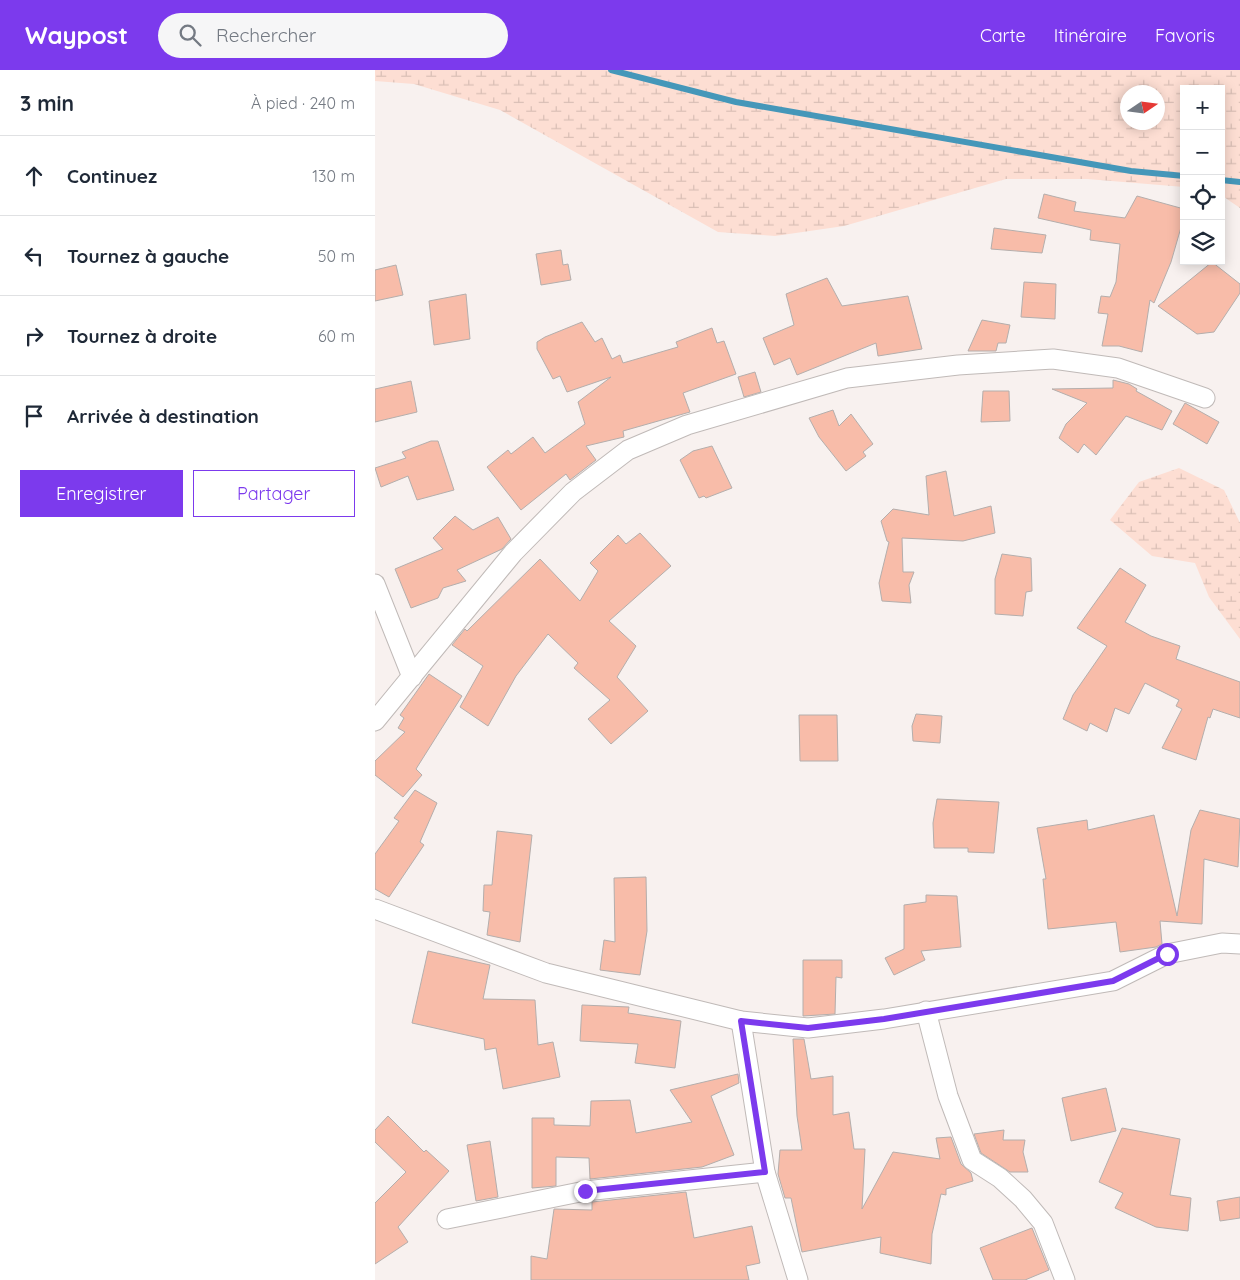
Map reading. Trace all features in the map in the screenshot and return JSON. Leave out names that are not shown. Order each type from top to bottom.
[{"type":"street","points":[[375,721],[513,553],[573,492],[628,450],[687,426],[847,378],[958,365],[1053,359],[1118,368],[1205,398]]},
{"type":"street","points":[[375,584],[412,677]]},
{"type":"street","points":[[375,908],[547,973],[741,1021],[808,1028],[884,1019],[1113,981],[1167,954],[1222,944],[1240,944]]},
{"type":"street","points":[[926,1011],[948,1096],[972,1160],[1000,1178],[1023,1199],[1043,1223],[1065,1280]]},
{"type":"street","points":[[741,1021],[765,1172],[798,1280]]},
{"type":"street","points":[[447,1219],[585,1191],[765,1172]]},
{"type":"green space","points":[[375,70],[1240,70],[1240,208],[1225,198],[1225,85],[1180,85],[1180,187],[1087,179],[1006,179],[844,226],[775,236],[718,232],[500,110],[414,84],[375,81]]},
{"type":"green space","points":[[1179,468],[1224,490],[1240,523],[1240,639],[1209,597],[1195,563],[1152,556],[1110,520],[1139,482]]},
{"type":"building","points":[[1044,194],[1076,202],[1074,211],[1125,218],[1137,196],[1180,208],[1180,231],[1171,262],[1154,303],[1150,300],[1142,352],[1119,346],[1102,346],[1108,314],[1098,313],[1101,296],[1110,297],[1116,282],[1120,244],[1090,240],[1091,230],[1038,218]]},
{"type":"building","points":[[994,228],[1046,235],[1042,253],[991,249]]},
{"type":"building","points":[[561,250],[563,265],[568,264],[571,280],[541,285],[536,254]]},
{"type":"building","points":[[396,265],[403,295],[375,301],[375,270]]},
{"type":"building","points":[[1208,265],[1216,265],[1240,284],[1240,293],[1214,332],[1197,334],[1158,306]]},
{"type":"building","points":[[827,278],[842,306],[908,296],[922,349],[878,356],[876,343],[797,375],[790,358],[774,365],[763,338],[794,325],[786,294]]},
{"type":"building","points":[[1024,282],[1056,284],[1055,319],[1021,317]]},
{"type":"building","points":[[466,294],[470,339],[434,345],[429,301]]},
{"type":"building","points":[[982,320],[1010,325],[1006,343],[998,343],[996,351],[968,351]]},
{"type":"building","points":[[582,322],[595,342],[602,338],[612,359],[620,355],[623,363],[678,347],[676,342],[712,328],[717,343],[724,341],[736,374],[683,393],[690,412],[623,431],[624,437],[586,446],[596,460],[570,480],[566,474],[521,510],[487,467],[508,450],[511,454],[533,437],[545,453],[585,424],[578,402],[611,377],[567,392],[560,376],[553,379],[537,349],[537,342],[545,337]]},
{"type":"building","points":[[755,372],[761,392],[744,397],[738,377]]},
{"type":"building","points":[[1113,380],[1129,384],[1137,389],[1136,391],[1172,411],[1162,430],[1126,416],[1096,455],[1084,444],[1078,453],[1059,438],[1066,424],[1087,403],[1052,389],[1113,388]]},
{"type":"building","points":[[411,381],[417,412],[375,422],[375,389]]},
{"type":"building","points":[[983,391],[1009,391],[1010,421],[981,422]]},
{"type":"building","points":[[1185,403],[1219,422],[1207,444],[1173,424]]},
{"type":"building","points":[[833,410],[839,426],[851,414],[873,444],[863,452],[866,456],[846,471],[819,437],[809,418]]},
{"type":"building","points":[[431,441],[438,441],[454,490],[417,500],[408,476],[381,487],[375,468],[406,458],[402,452]]},
{"type":"building","points":[[712,446],[732,488],[706,498],[704,496],[699,498],[680,460],[693,451]]},
{"type":"building","points":[[946,471],[954,516],[991,506],[995,533],[963,541],[902,538],[903,572],[914,572],[909,585],[911,603],[882,601],[879,583],[889,542],[887,541],[881,521],[893,509],[929,515],[926,476]]},
{"type":"building","points":[[455,516],[473,530],[498,517],[511,539],[502,549],[457,570],[466,581],[443,588],[438,598],[411,608],[395,569],[443,549],[433,538]]},
{"type":"building","points":[[640,533],[671,566],[609,621],[636,646],[617,677],[648,711],[611,744],[588,719],[610,700],[574,668],[578,663],[548,634],[516,676],[488,726],[460,707],[483,666],[452,645],[465,629],[467,631],[540,559],[580,601],[598,571],[590,563],[618,535],[626,544]]},
{"type":"building","points":[[1002,554],[1031,558],[1032,591],[1026,592],[1023,616],[995,614],[995,579]]},
{"type":"building","points":[[1120,568],[1146,585],[1125,622],[1151,636],[1180,646],[1176,659],[1240,682],[1240,718],[1213,709],[1210,718],[1208,717],[1196,760],[1162,748],[1182,709],[1176,706],[1179,700],[1145,683],[1129,714],[1115,708],[1107,732],[1090,723],[1087,731],[1063,719],[1073,695],[1107,646],[1077,628]]},
{"type":"building","points":[[429,674],[462,696],[416,769],[422,775],[403,797],[375,775],[375,761],[405,732],[398,728],[404,718],[400,715]]},
{"type":"building","points":[[916,714],[942,716],[940,743],[913,741],[912,726]]},
{"type":"building","points":[[799,715],[837,715],[838,761],[800,761]]},
{"type":"building","points":[[415,790],[437,803],[420,842],[424,845],[389,897],[375,889],[375,854],[399,821],[394,818]]},
{"type":"building","points":[[937,799],[999,802],[994,853],[968,852],[968,848],[934,848],[933,823]]},
{"type":"building","points":[[1200,810],[1240,819],[1238,867],[1204,859],[1202,924],[1160,921],[1162,944],[1156,947],[1120,952],[1116,922],[1048,929],[1043,879],[1046,879],[1037,828],[1087,820],[1088,830],[1154,815],[1177,916],[1191,830]]},
{"type":"building","points":[[497,831],[532,835],[520,942],[487,935],[490,912],[483,911],[484,885],[492,885]]},
{"type":"building","points":[[646,877],[647,931],[640,975],[600,970],[604,940],[615,942],[614,878]]},
{"type":"building","points":[[926,895],[957,896],[961,947],[921,951],[925,960],[894,975],[885,958],[904,949],[904,905],[926,902]]},
{"type":"building","points":[[428,951],[490,965],[483,999],[535,1000],[538,1045],[553,1042],[560,1077],[503,1089],[496,1048],[485,1050],[484,1039],[412,1023]]},
{"type":"building","points":[[803,960],[842,960],[842,978],[836,977],[835,1014],[803,1016]]},
{"type":"building","points":[[582,1005],[629,1007],[628,1013],[681,1021],[675,1068],[635,1063],[638,1044],[580,1041]]},
{"type":"building","points":[[793,1039],[804,1039],[811,1079],[833,1076],[833,1115],[849,1112],[854,1149],[865,1149],[862,1209],[893,1152],[940,1159],[936,1138],[951,1137],[961,1164],[971,1173],[973,1181],[946,1189],[946,1195],[941,1194],[932,1234],[931,1264],[880,1253],[881,1237],[802,1252],[791,1198],[785,1198],[778,1174],[780,1150],[802,1150],[797,1116]]},
{"type":"building","points":[[738,1074],[739,1083],[711,1096],[734,1155],[702,1167],[590,1179],[589,1158],[556,1157],[556,1186],[532,1188],[532,1118],[554,1118],[554,1125],[590,1126],[591,1101],[630,1100],[636,1133],[692,1122],[670,1090]]},
{"type":"building","points":[[1106,1088],[1116,1131],[1071,1141],[1062,1098]]},
{"type":"building","points":[[388,1116],[424,1152],[426,1150],[449,1171],[398,1227],[408,1242],[375,1264],[375,1203],[406,1172],[375,1142],[375,1130]]},
{"type":"building","points":[[1122,1128],[1180,1139],[1170,1195],[1191,1198],[1188,1231],[1156,1227],[1115,1208],[1123,1193],[1099,1182]]},
{"type":"building","points":[[1004,1130],[1003,1140],[1025,1140],[1023,1152],[1028,1172],[1010,1172],[981,1153],[974,1134]]},
{"type":"building","points":[[490,1141],[498,1197],[476,1201],[467,1145]]},
{"type":"building","points":[[686,1192],[694,1238],[752,1226],[760,1263],[746,1266],[749,1280],[531,1280],[531,1256],[547,1259],[554,1209],[592,1210],[592,1202]]},
{"type":"building","points":[[1240,1197],[1240,1218],[1220,1221],[1217,1201]]},
{"type":"building","points":[[1032,1228],[1049,1270],[1025,1280],[993,1280],[980,1248]]},
{"type":"waterway","points":[[611,70],[736,102],[1131,171],[1180,176]]},
{"type":"waterway","points":[[1225,180],[1240,182]]},
{"type":"route","points":[[585,1191],[765,1172],[741,1021],[808,1028],[884,1019],[1113,981],[1167,954]]}]
